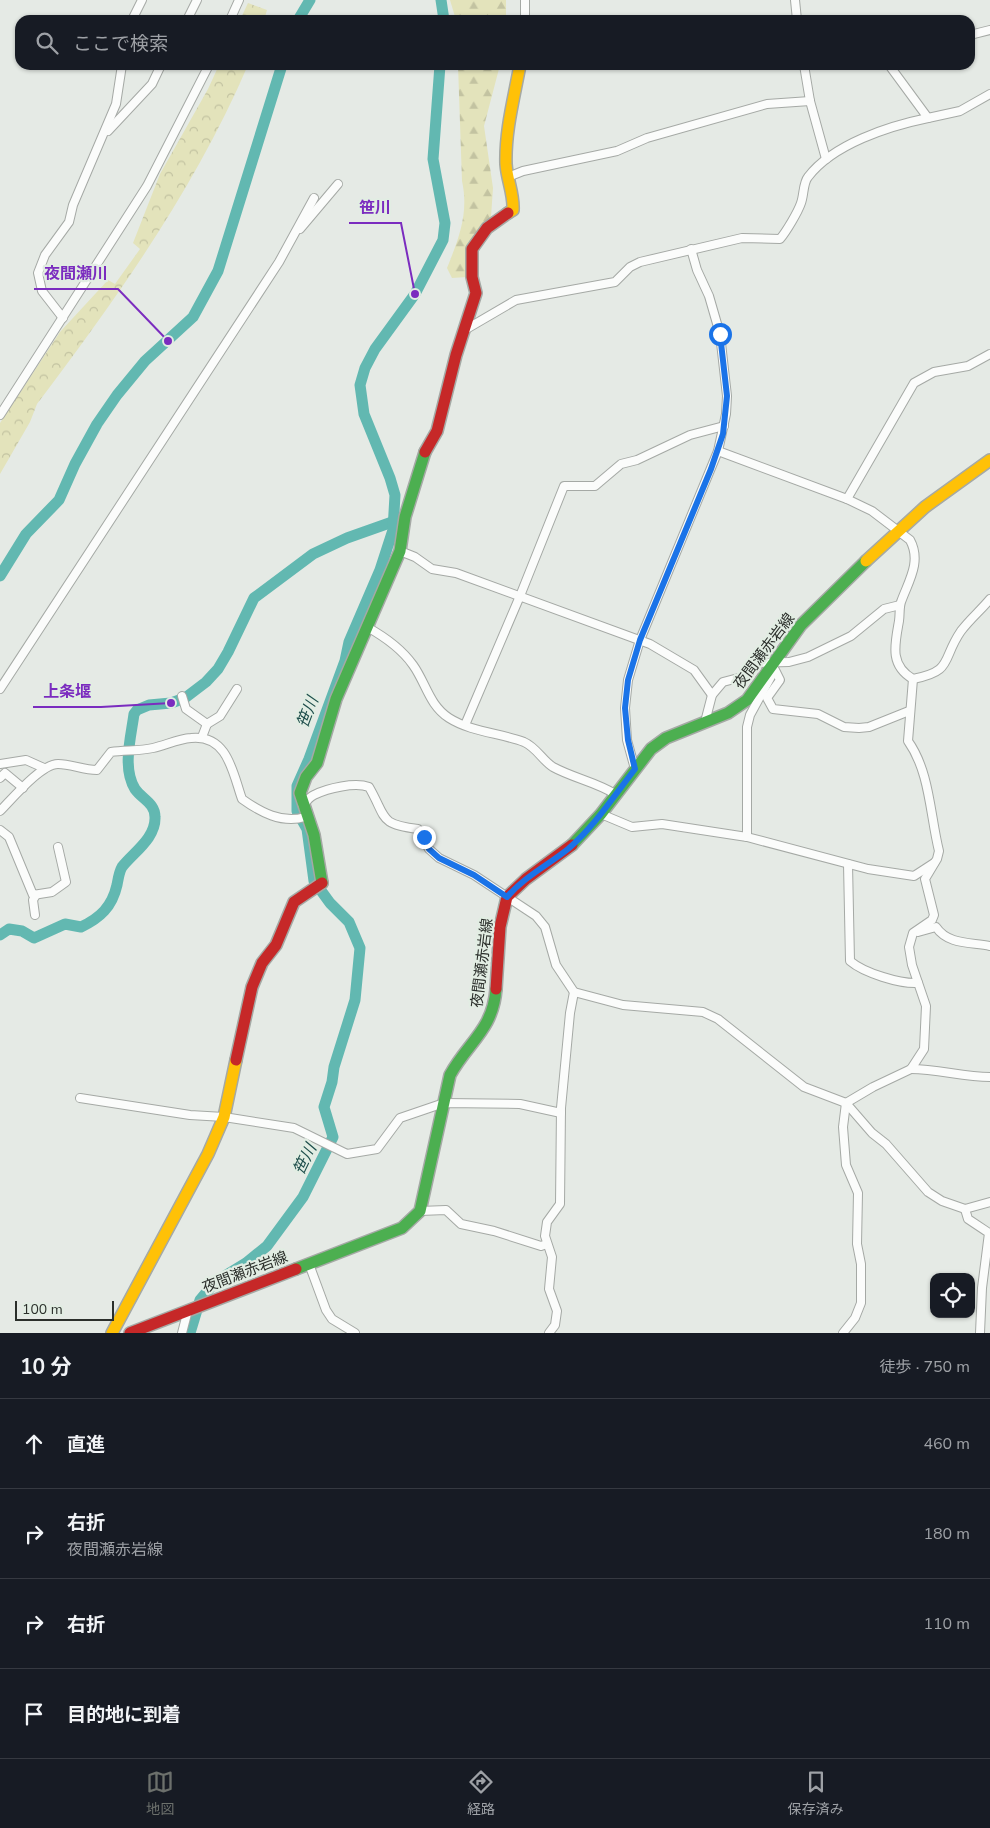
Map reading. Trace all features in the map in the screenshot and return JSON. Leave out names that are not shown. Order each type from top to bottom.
[{"type":"street","points":[[134,15],[142,0]]},
{"type":"street","points":[[190,15],[197,0]]},
{"type":"street","points":[[232,15],[239,0]]},
{"type":"street","points":[[525,0],[525,15]]},
{"type":"street","points":[[794,0],[796,15]]},
{"type":"street","points":[[975,34],[990,30]]},
{"type":"street","points":[[63,318],[58,315],[42,291],[38,273],[45,255],[69,222],[73,205],[116,104],[121,70]]},
{"type":"street","points":[[104,135],[152,84],[159,70]]},
{"type":"street","points":[[0,415],[153,174],[206,70]]},
{"type":"street","points":[[112,1333],[208,1154],[224,1117],[252,987],[262,963],[276,945],[294,902],[318,886],[314,835],[303,814],[300,793],[306,777],[317,763],[336,699],[400,551],[405,516],[427,447],[437,431],[463,330],[476,293],[472,277],[472,249],[487,228],[513,210],[516,196],[508,177],[508,144],[519,70]]},
{"type":"street","points":[[805,70],[810,101],[826,159]]},
{"type":"street","points":[[893,70],[928,118]]},
{"type":"street","points":[[463,330],[516,300],[564,290],[603,286],[615,282],[630,267],[640,262],[742,238],[780,239],[800,206],[807,178],[826,159],[856,142],[895,125],[960,111],[990,94]]},
{"type":"street","points":[[508,177],[523,171],[616,151],[648,138],[767,104],[810,101]]},
{"type":"street","points":[[294,236],[338,184]]},
{"type":"street","points":[[0,689],[279,262],[314,198]]},
{"type":"street","points":[[635,769],[628,740],[625,708],[628,680],[640,640],[718,451],[724,426],[727,396],[720,334],[709,296],[697,270],[691,249]]},
{"type":"street","points":[[847,499],[914,383],[934,372],[968,366],[990,354]]},
{"type":"street","points":[[465,725],[564,486],[595,486],[621,464],[637,460],[690,435],[724,426]]},
{"type":"street","points":[[718,451],[847,499],[872,511],[899,531],[914,547],[915,561],[913,573],[900,605],[894,653],[900,668],[913,679]]},
{"type":"street","name":"夜間瀬赤岩線","points":[[130,1333],[402,1228],[420,1210],[450,1075],[460,1056],[482,1032],[492,1015],[495,999],[500,927],[507,897],[526,879],[569,848],[601,814],[651,749],[666,738],[728,713],[747,700],[774,666],[801,626],[831,593],[925,507],[990,460]]},
{"type":"street","points":[[400,551],[415,557],[432,569],[456,573],[640,640],[694,670],[712,695]]},
{"type":"street","points":[[913,679],[937,673],[961,631],[990,599]]},
{"type":"street","points":[[706,722],[712,695],[723,682],[742,677],[755,663],[774,666],[834,645],[856,633],[884,609],[900,605]]},
{"type":"street","points":[[367,627],[389,639],[401,650],[414,666],[433,703],[450,719],[526,743],[552,766],[598,784],[615,794]]},
{"type":"street","points":[[774,666],[780,680],[767,698],[773,708],[818,714],[844,727],[859,728],[869,727],[909,711]]},
{"type":"street","points":[[747,838],[747,727],[750,715],[774,666]]},
{"type":"street","points":[[911,1070],[924,1049],[926,1006],[912,965],[909,947],[913,934],[932,920],[934,915],[925,879],[939,851],[924,776],[915,751],[908,741],[913,679]]},
{"type":"street","points":[[202,737],[207,724],[220,716],[238,689]]},
{"type":"street","points":[[183,699],[186,709],[207,724]]},
{"type":"street","points":[[0,811],[44,768],[56,763],[88,770],[97,770],[111,752],[134,751],[189,738],[202,737],[216,745],[228,758],[235,772],[242,799],[257,810],[277,818],[303,814]]},
{"type":"street","points":[[0,764],[26,760],[44,768]]},
{"type":"street","points":[[0,778],[5,773],[23,788]]},
{"type":"street","points":[[303,814],[312,795],[360,784],[369,787],[386,821],[395,826],[418,829],[429,849],[439,858],[474,875],[536,916],[545,928],[556,965],[574,992],[623,1005],[703,1012],[718,1020],[804,1086],[846,1104],[872,1133],[886,1144],[928,1192],[942,1201],[965,1209],[990,1202]]},
{"type":"street","points":[[601,814],[632,827],[662,824],[747,838],[868,869],[914,876],[935,862]]},
{"type":"street","points":[[0,830],[9,837],[33,895],[52,892],[66,882],[58,847]]},
{"type":"street","points":[[848,864],[850,961],[861,969],[898,982],[918,983]]},
{"type":"street","points":[[35,915],[33,900],[36,895]]},
{"type":"street","points":[[913,934],[936,928],[942,936],[953,941],[990,946]]},
{"type":"street","points":[[549,1333],[554,1326],[556,1312],[549,1289],[552,1257],[545,1236],[547,1222],[560,1204],[561,1113],[570,1013],[574,992]]},
{"type":"street","points":[[846,1104],[911,1070],[933,1069],[966,1077],[990,1077]]},
{"type":"street","points":[[80,1098],[190,1115],[224,1117],[294,1128],[347,1154],[377,1150],[400,1118],[444,1103],[520,1104],[561,1113]]},
{"type":"street","points":[[844,1333],[855,1318],[861,1303],[861,1264],[857,1244],[858,1193],[846,1165],[843,1128],[846,1104]]},
{"type":"street","points":[[965,1209],[968,1220],[989,1233],[982,1288],[980,1333]]},
{"type":"street","points":[[420,1210],[446,1210],[461,1224],[494,1231],[541,1246],[547,1244]]},
{"type":"street","points":[[309,1264],[326,1310],[332,1319],[355,1333]]},
{"type":"street","points":[[182,1333],[195,1307]]},
{"type":"green space","points":[[450,0],[506,0],[506,15],[454,15]]},
{"type":"green space","points":[[248,3],[267,10],[266,15],[242,15]]},
{"type":"green space","points":[[217,70],[246,70],[204,155],[179,198],[125,282],[37,404],[30,422],[0,474],[0,423],[60,332],[108,280],[115,284],[140,249],[133,243],[160,174]]},
{"type":"green space","points":[[458,70],[499,70],[484,126],[493,188],[491,217],[470,246],[467,277],[452,278],[447,268],[462,225],[464,193]]},
{"type":"waterway","points":[[301,15],[310,0]]},
{"type":"waterway","name":"笹川","points":[[441,0],[443,15]]},
{"type":"waterway","points":[[0,576],[26,534],[59,500],[75,464],[97,424],[117,395],[145,361],[193,317],[218,271],[280,70]]},
{"type":"waterway","name":"笹川","points":[[190,1333],[200,1300],[215,1282],[246,1263],[267,1246],[303,1197],[333,1137],[324,1107],[332,1082],[334,1067],[355,1000],[360,948],[349,922],[330,903],[314,881],[307,829],[297,811],[297,786],[309,759],[345,661],[349,642],[380,570],[393,530],[395,495],[364,414],[360,385],[365,368],[375,349],[415,294],[443,240],[445,223],[433,159],[440,70]]},
{"type":"waterway","points":[[0,935],[9,929],[22,931],[34,938],[65,924],[81,927],[94,920],[104,911],[115,893],[122,867],[148,838],[154,825],[153,808],[135,789],[129,772],[128,752],[134,714],[137,710],[149,705],[171,703],[185,698],[206,682],[218,669],[228,652],[254,598],[313,554],[347,538],[395,521]]},
{"type":"traffic: fast","points":[[322,883],[314,835],[300,793],[306,777],[317,763],[336,699],[400,551],[405,517],[425,452]]},
{"type":"traffic: fast","points":[[572,845],[601,814],[651,749],[666,738],[728,713],[747,700],[801,625],[866,561]]},
{"type":"traffic: fast","points":[[296,1269],[402,1228],[420,1211],[450,1075],[485,1026],[494,1003],[496,989]]},
{"type":"traffic: slow","points":[[508,213],[513,210],[513,204],[506,164],[506,152],[510,114],[519,70]]},
{"type":"traffic: slow","points":[[866,561],[925,507],[990,460]]},
{"type":"traffic: slow","points":[[112,1333],[208,1154],[224,1117],[236,1060]]},
{"type":"traffic: jam","points":[[425,452],[437,431],[456,355],[476,293],[472,277],[472,249],[487,228],[508,213]]},
{"type":"traffic: jam","points":[[496,989],[500,927],[507,897],[526,879],[572,845]]},
{"type":"traffic: jam","points":[[236,1060],[252,987],[262,963],[276,945],[294,902],[322,883]]},
{"type":"traffic: jam","points":[[130,1333],[296,1269]]},
{"type":"place","name":"笹川","points":[[415,294]]},
{"type":"place","name":"夜間瀬川","points":[[168,341]]},
{"type":"place","name":"上条堰","points":[[171,703]]},
{"type":"route","points":[[424,837],[429,849],[439,858],[474,875],[507,897],[526,879],[569,848],[601,814],[635,769],[628,740],[625,708],[628,680],[640,640],[711,469],[723,434],[727,396],[720,334]]}]
